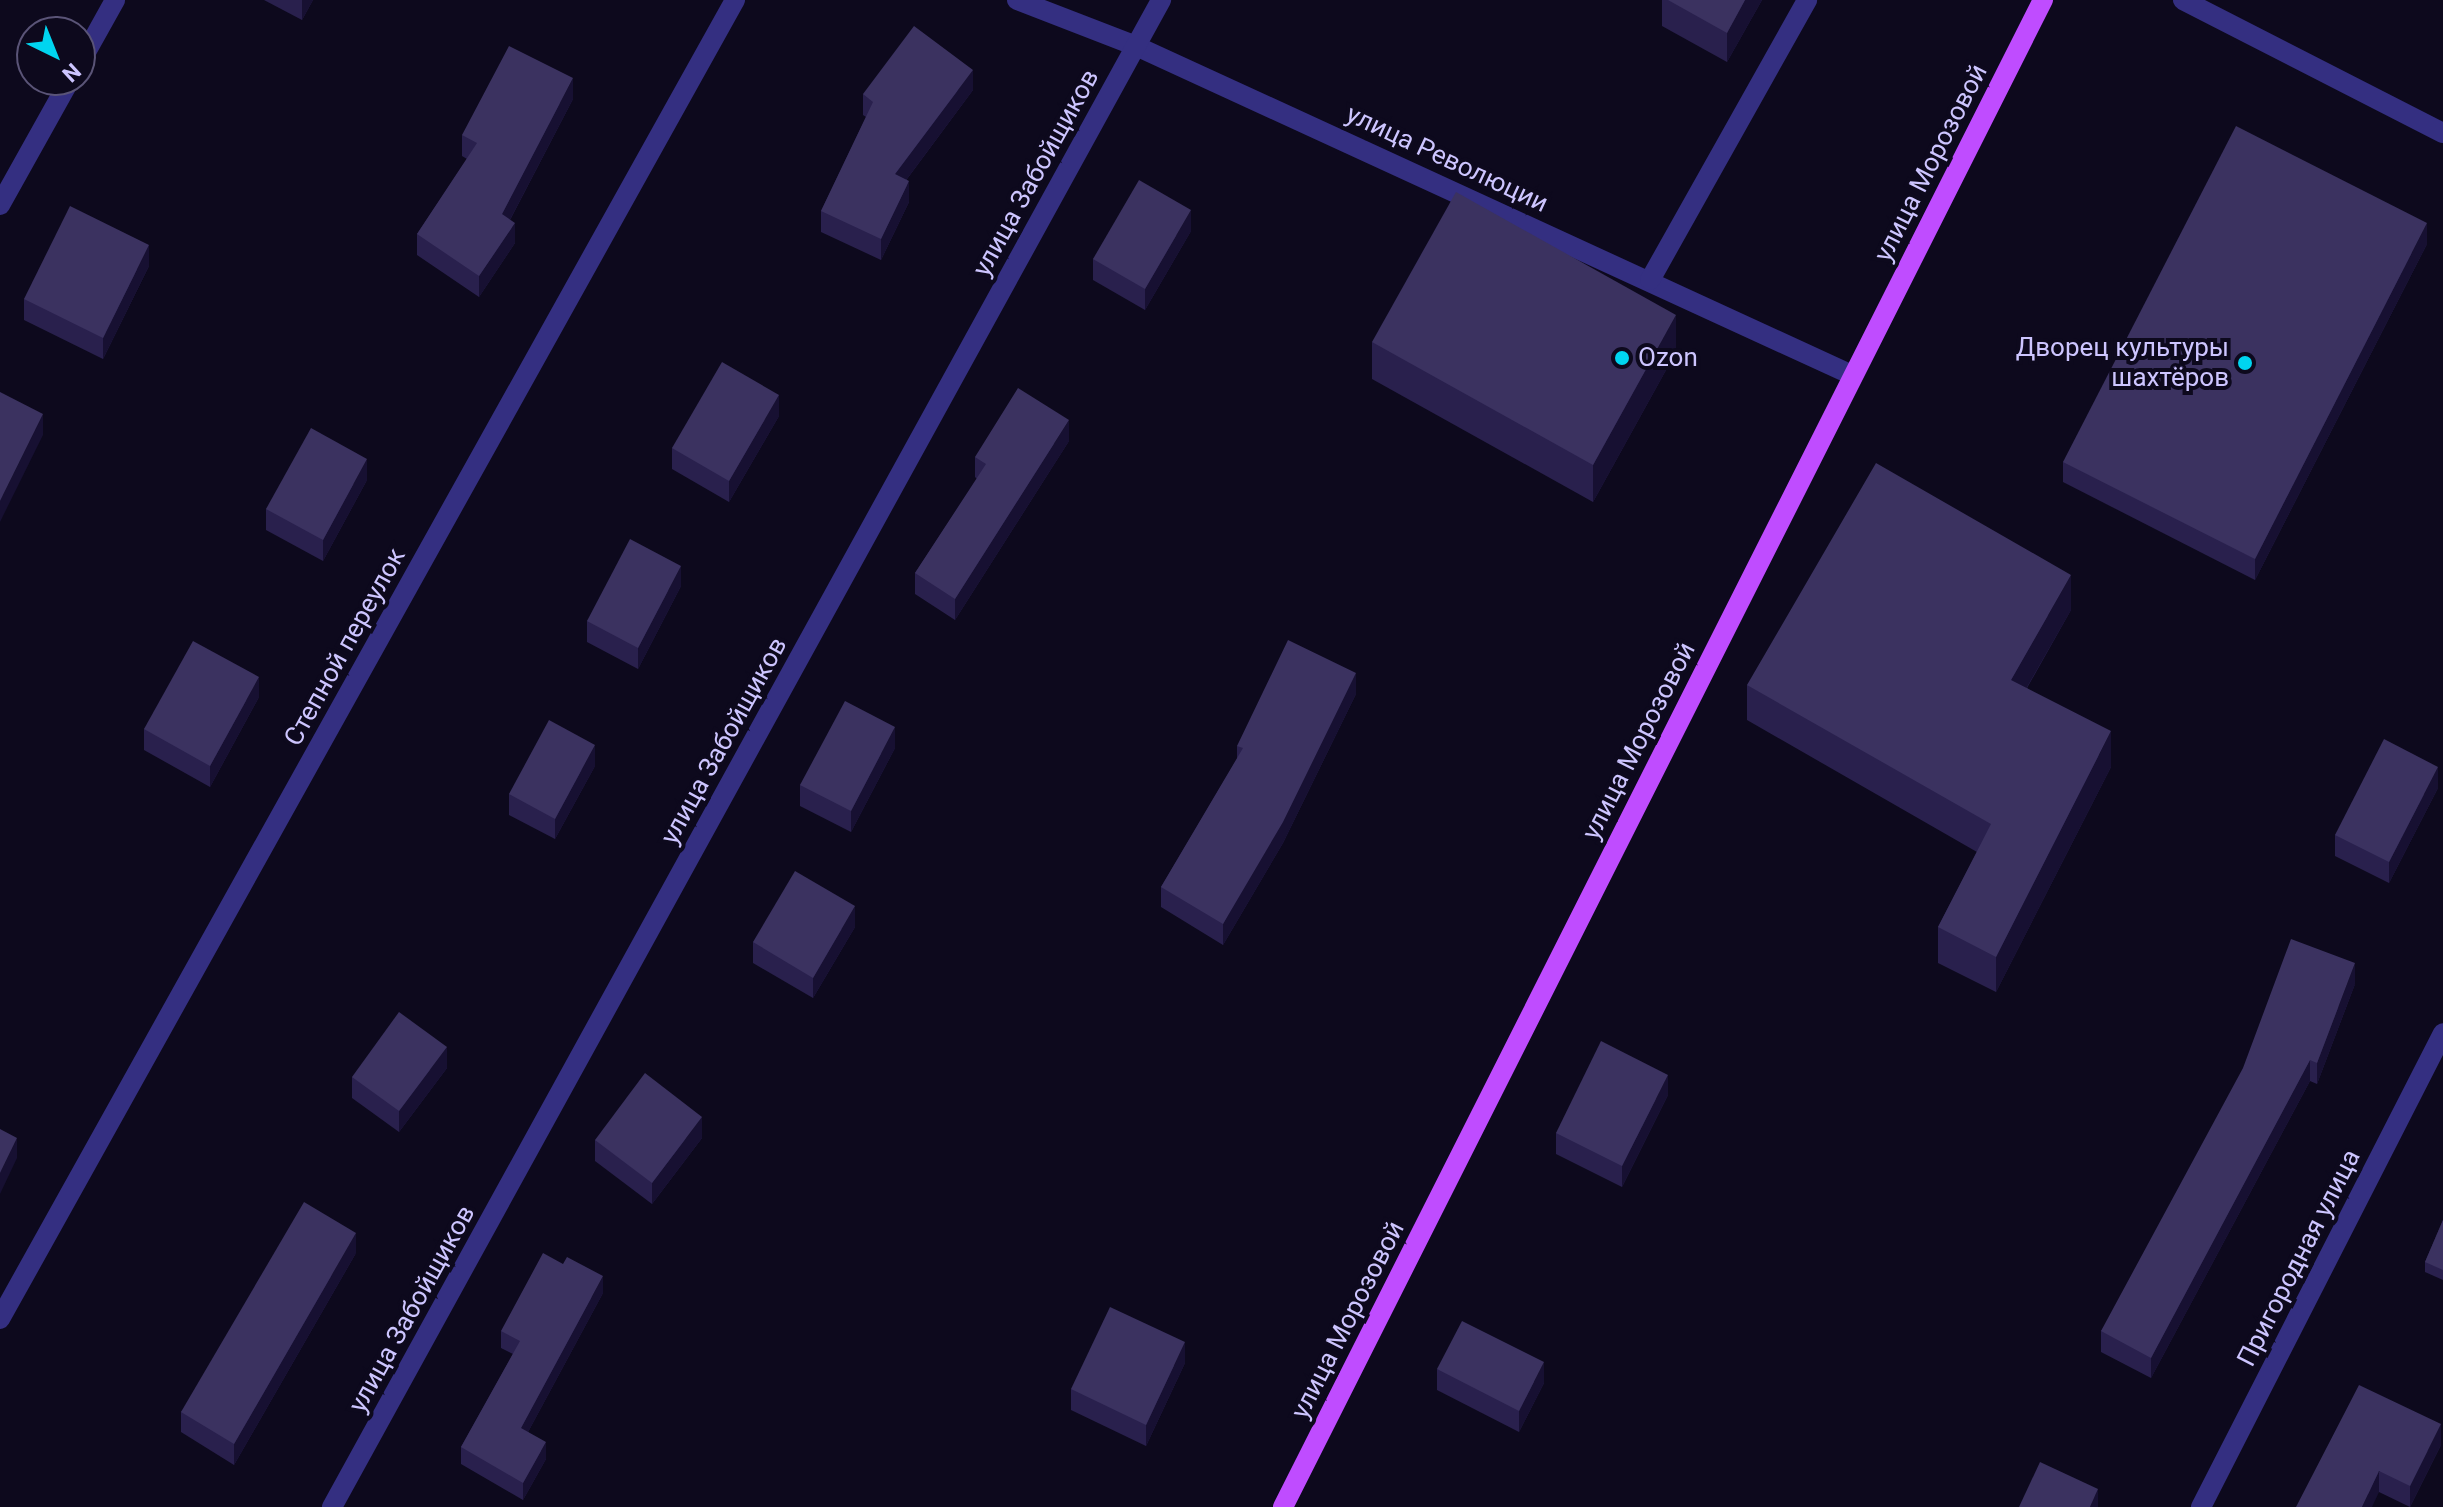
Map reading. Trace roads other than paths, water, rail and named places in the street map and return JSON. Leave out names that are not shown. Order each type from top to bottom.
[{"type":"main road","name":"улица Морозовой","points":[[1283,1507],[2043,0]]},
{"type":"street","points":[[96,34],[115,0]]},
{"type":"street","name":"Степной переулок","points":[[0,1319],[735,0]]},
{"type":"street","name":"улица Революции","points":[[1017,0],[1136,46],[1852,375]]},
{"type":"street","name":"улица Забойщиков","points":[[332,1507],[1161,0]]},
{"type":"street","points":[[1650,280],[1807,0]]},
{"type":"street","points":[[2183,0],[2443,133]]},
{"type":"street","points":[[0,205],[61,96]]},
{"type":"street","name":"Пригородная улица","points":[[2201,1507],[2443,1033]]},
{"type":"place","name":"Ozon","points":[[1622,358]]},
{"type":"place","name":"Дворец культуры шахтёров","points":[[2245,363]]}]
